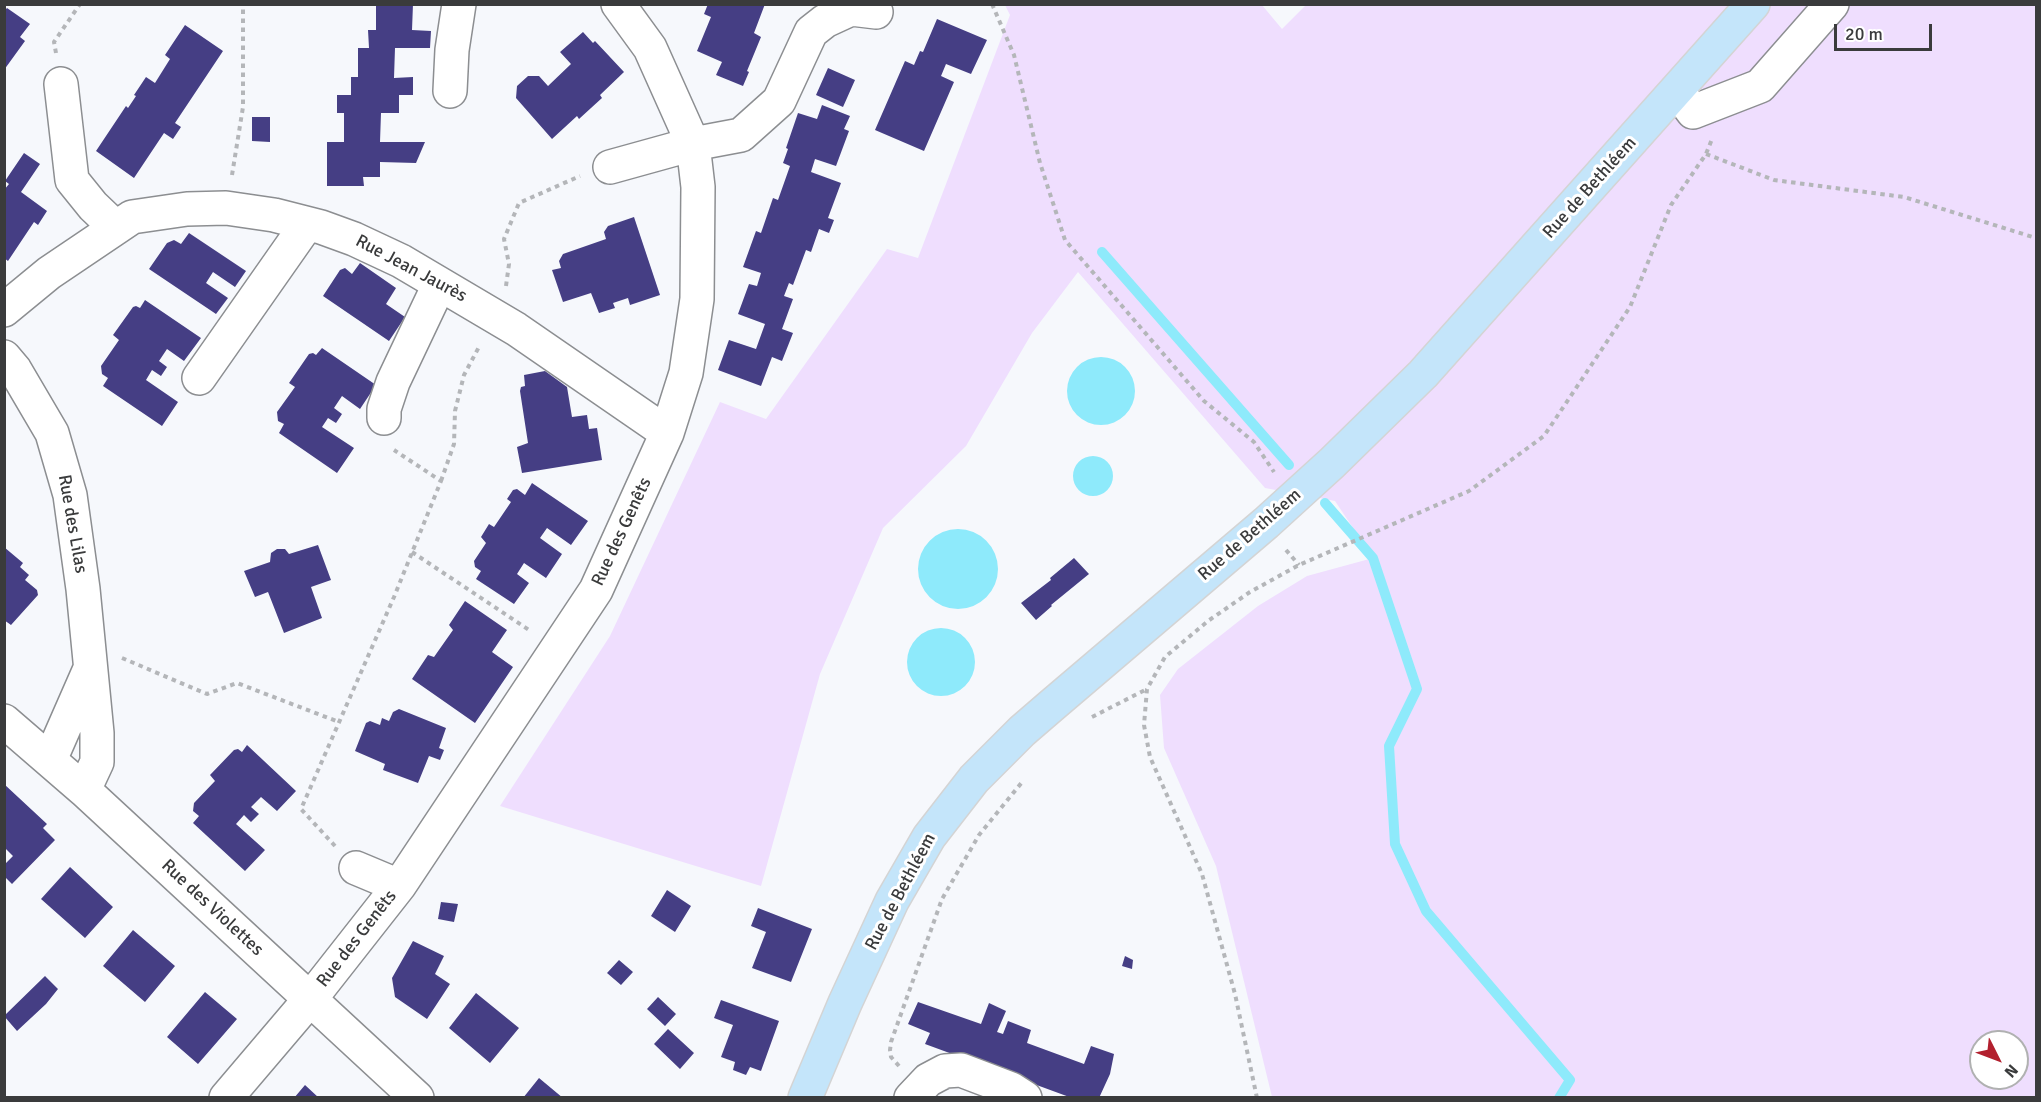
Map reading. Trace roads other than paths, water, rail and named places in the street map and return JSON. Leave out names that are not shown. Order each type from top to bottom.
[{"type":"main road","name":"Rue de Bethléem","points":[[806,1098],[844,1003],[892,902],[929,837],[974,779],[1029,725],[1232,552],[1332,463],[1424,374],[1753,4]]},
{"type":"street","points":[[450,91],[452,50],[459,4]]},
{"type":"street","name":"Rue des Genêts","points":[[226,1098],[311,998],[399,886],[557,649],[596,590],[667,433],[686,374],[697,299],[698,187],[693,144],[650,48],[618,4]]},
{"type":"street","points":[[1677,91],[1693,112],[1760,86],[1833,4]]},
{"type":"street","points":[[610,167],[693,144],[741,135],[779,101],[811,32],[825,21],[850,9],[876,12]]},
{"type":"street","points":[[61,84],[72,180],[93,206],[115,227]]},
{"type":"street","name":"Rue Jean Jaurès","points":[[4,310],[48,273],[132,217],[187,209],[226,208],[274,215],[354,239],[401,261],[516,329],[667,433]]},
{"type":"street","points":[[199,378],[307,224]]},
{"type":"street","points":[[384,418],[384,409],[393,382],[439,285]]},
{"type":"street","name":"Rue des Lilas","points":[[4,357],[15,370],[52,433],[67,485],[83,589],[97,733],[96,762],[84,790]]},
{"type":"street","name":"Rue des Lilas","points":[[50,760],[89,656]]},
{"type":"street","name":"Rue des Violettes","points":[[4,721],[84,790],[417,1098]]},
{"type":"street","points":[[356,868],[399,886]]},
{"type":"street","points":[[907,1084],[928,1080],[945,1071],[961,1070],[1011,1089],[1025,1098]]},
{"type":"water","points":[[1101,357],[1114,360],[1125,367],[1132,378],[1135,391],[1132,404],[1125,415],[1114,422],[1101,425],[1088,422],[1077,415],[1070,404],[1067,391],[1070,378],[1077,367],[1088,360]]},
{"type":"water","points":[[1093,456],[1101,457],[1107,462],[1112,468],[1112,484],[1107,490],[1101,495],[1093,496],[1085,495],[1079,490],[1074,484],[1073,476],[1074,468],[1079,462],[1085,457]]},
{"type":"water","points":[[958,529],[973,532],[986,541],[995,554],[998,569],[995,584],[986,597],[973,606],[958,609],[943,606],[930,597],[921,584],[918,569],[921,554],[930,541],[943,532]]},
{"type":"water","points":[[934,628],[948,628],[960,633],[970,643],[975,662],[970,681],[960,691],[948,696],[934,696],[922,691],[912,681],[907,669],[907,655],[912,643],[922,633]]},
{"type":"waterway","points":[[1102,252],[1289,465]]},
{"type":"waterway","points":[[1325,503],[1373,558],[1417,689],[1389,746],[1395,844],[1426,911],[1570,1080],[1559,1098]]}]
